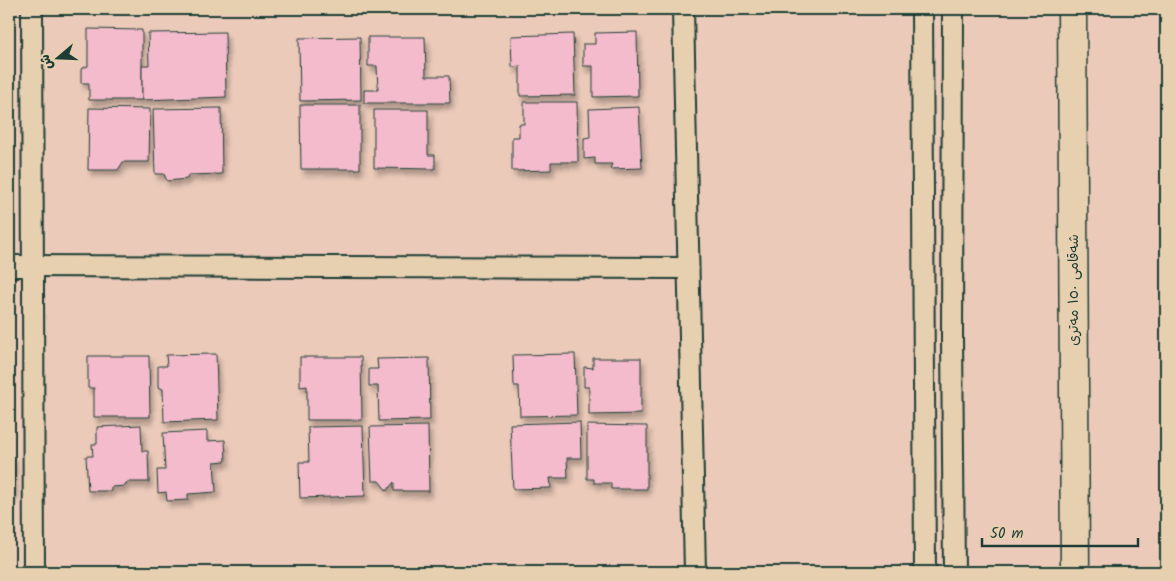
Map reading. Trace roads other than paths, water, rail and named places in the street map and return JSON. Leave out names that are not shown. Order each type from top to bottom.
[{"type":"highway","name":"شەقامی ١٥٠ مەتری","points":[[1072,9],[1075,572]]},
{"type":"street","points":[[32,9],[34,572]]},
{"type":"street","points":[[683,9],[695,572]]},
{"type":"street","points":[[922,9],[925,572]]},
{"type":"street","points":[[953,9],[952,338],[954,572]]},
{"type":"street","points":[[9,266],[688,268]]}]
